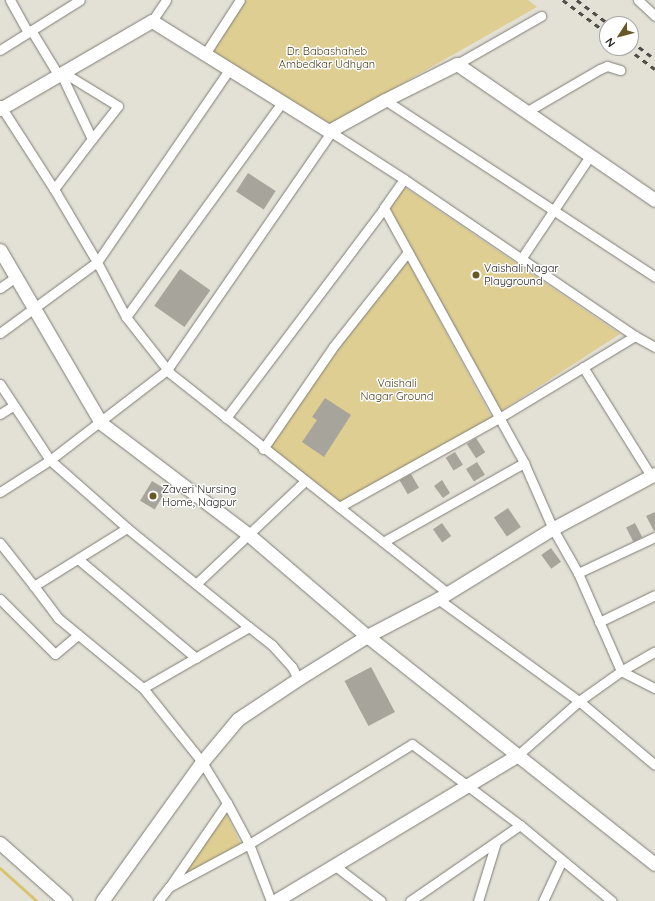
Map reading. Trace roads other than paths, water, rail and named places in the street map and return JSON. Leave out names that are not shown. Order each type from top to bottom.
[{"type":"street","points":[[10,0],[30,31],[62,74],[92,139]]},
{"type":"street","points":[[0,49],[80,0]]},
{"type":"street","points":[[166,0],[152,21],[1,108],[54,189],[126,317],[168,370],[263,448],[383,542],[443,596],[579,701],[655,765]]},
{"type":"street","points":[[204,54],[240,0]]},
{"type":"street","points":[[638,0],[655,16]]},
{"type":"street","points":[[0,492],[50,460],[101,423],[168,370],[330,132],[385,100],[456,64],[541,16]]},
{"type":"street","points":[[152,21],[404,179],[634,336],[655,347]]},
{"type":"street","points":[[456,64],[655,200]]},
{"type":"street","points":[[526,112],[600,68],[607,66],[620,70]]},
{"type":"street","points":[[0,332],[34,309],[96,262],[229,70]]},
{"type":"street","points":[[54,189],[118,106],[62,74]]},
{"type":"street","points":[[385,100],[655,276]]},
{"type":"street","points":[[126,317],[282,102]]},
{"type":"street","points":[[521,259],[590,156]]},
{"type":"street","points":[[226,418],[384,208],[404,179]]},
{"type":"street","points":[[384,208],[524,463],[553,529],[578,573],[620,671],[655,688]]},
{"type":"street","points":[[0,250],[101,423],[249,535],[367,636],[655,864]]},
{"type":"street","points":[[263,448],[333,347],[408,252]]},
{"type":"street","points":[[0,288],[16,277]]},
{"type":"street","points":[[339,507],[499,418],[634,336]]},
{"type":"street","points":[[102,901],[202,762],[238,719],[367,636],[443,596],[553,529],[653,475],[583,367]]},
{"type":"street","points":[[0,384],[13,406],[50,460],[128,528],[272,646],[292,667],[298,679]]},
{"type":"street","points":[[0,414],[13,406]]},
{"type":"street","points":[[383,542],[524,463]]},
{"type":"street","points":[[196,584],[305,481]]},
{"type":"street","points":[[34,586],[128,528]]},
{"type":"street","points":[[578,573],[655,537]]},
{"type":"street","points":[[0,542],[58,618],[143,688],[202,762],[228,803],[250,844],[271,901]]},
{"type":"street","points":[[78,559],[196,658]]},
{"type":"street","points":[[599,622],[655,595]]},
{"type":"street","points":[[0,599],[55,654],[78,635]]},
{"type":"street","points":[[143,688],[249,627]]},
{"type":"street","points":[[275,901],[518,755],[579,701],[620,671],[655,651]]},
{"type":"street","points":[[169,887],[250,844],[412,744],[520,825],[612,901]]},
{"type":"street","points":[[158,901],[228,803]]},
{"type":"street","points":[[410,901],[520,825]]},
{"type":"street","points":[[478,901],[496,842]]},
{"type":"street","points":[[0,843],[65,901]]},
{"type":"street","points":[[543,901],[562,860]]},
{"type":"street","points":[[334,865],[381,901]]},
{"type":"waterway","points":[[0,868],[37,901]]},
{"type":"railway","points":[[563,0],[599,27]]},
{"type":"railway","points":[[577,0],[599,16]]},
{"type":"railway","points":[[639,47],[655,59]]},
{"type":"railway","points":[[638,56],[655,69]]},
{"type":"place","name":"Vaishali Nagar Playground","points":[[476,275]]},
{"type":"place","name":"Zaveri Nursing Home, Nagpur","points":[[153,496]]},
{"type":"park label","name":"Dr. Babashaheb Ambedkar Udhyan","points":[[327,58]]},
{"type":"park label","name":"Vaishali Nagar Ground","points":[[397,390]]}]
